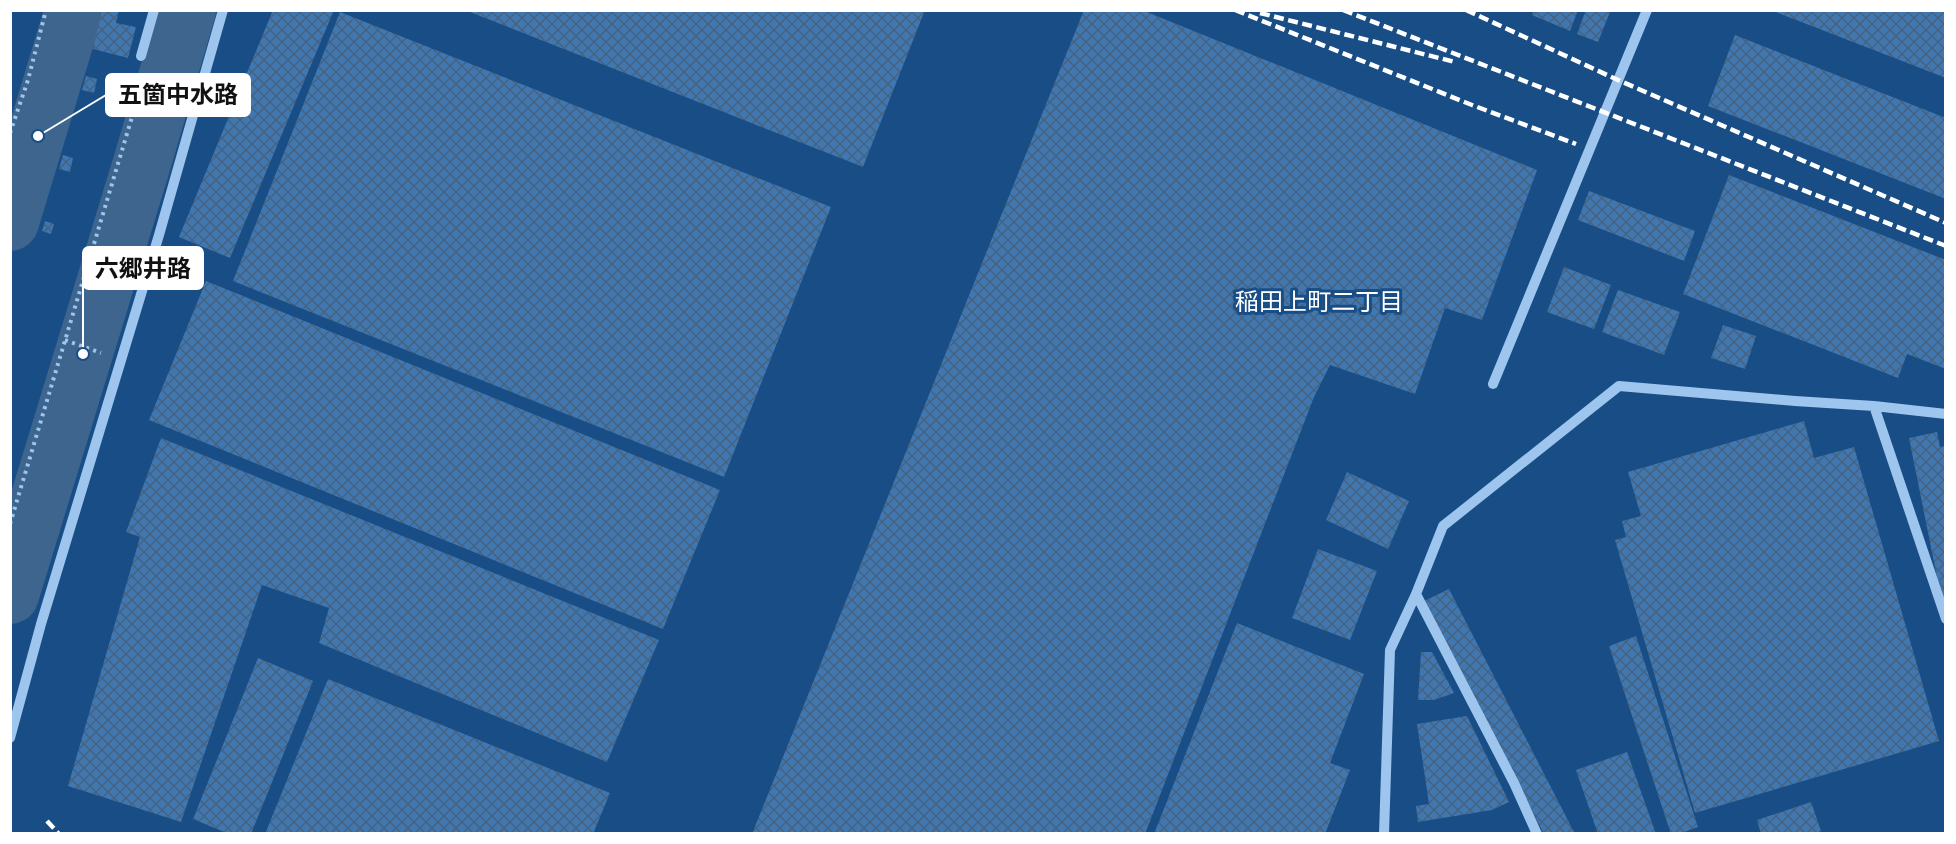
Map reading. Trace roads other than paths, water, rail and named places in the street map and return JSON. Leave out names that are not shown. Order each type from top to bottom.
[{"type":"street","points":[[141,56],[154,10]]},
{"type":"street","points":[[10,738],[41,624],[165,214],[223,10]]},
{"type":"street","points":[[1493,384],[1647,10]]},
{"type":"street","points":[[1384,834],[1390,650],[1416,594],[1443,526],[1619,386],[1874,406],[1946,414]]},
{"type":"street","points":[[1874,406],[1946,619]]},
{"type":"street","points":[[1416,594],[1538,834]]},
{"type":"waterway","points":[[10,222],[74,10]]},
{"type":"waterway","points":[[10,595],[187,10]]},
{"type":"railway","points":[[1235,10],[1576,144]]},
{"type":"railway","points":[[1343,10],[1946,246]]},
{"type":"railway","points":[[1466,10],[1618,80],[1946,223]]},
{"type":"railway","points":[[1260,13],[1455,62]]},
{"type":"railway","points":[[47,821],[59,834]]},
{"type":"place","name":"五箇中水路","points":[[38,136]]},
{"type":"place","name":"六郷井路","points":[[83,354]]},
{"type":"district","name":"稲田上町二丁目","points":[[1319,301]]}]
